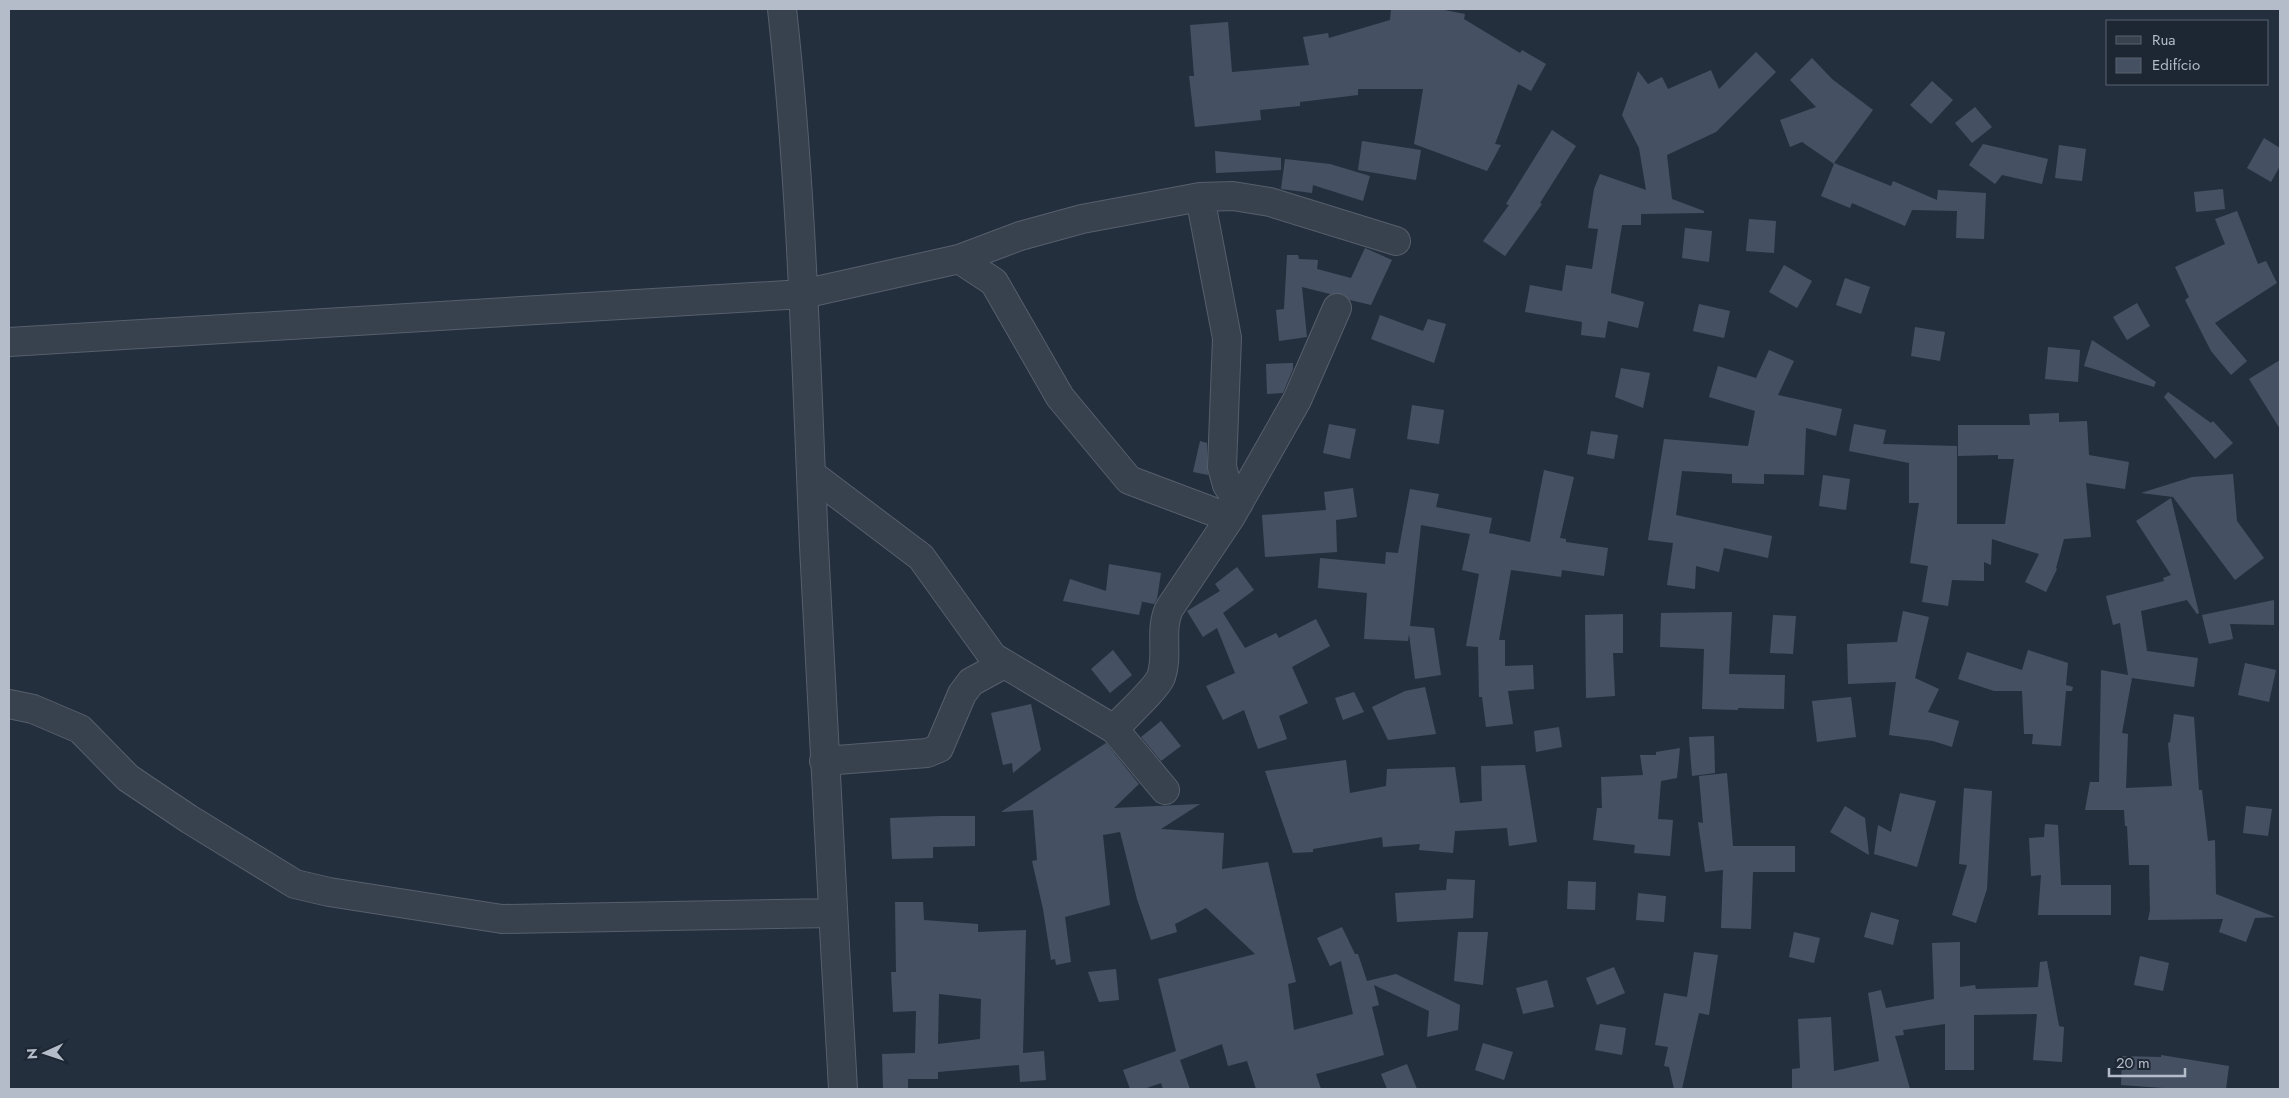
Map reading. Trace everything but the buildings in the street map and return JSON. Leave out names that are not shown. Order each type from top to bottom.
[{"type":"street","points":[[782,9],[789,71],[803,294],[824,761],[843,1089]]},
{"type":"street","points":[[9,342],[803,294],[959,259],[1020,236],[1082,219],[1200,198],[1233,196],[1270,202],[1396,242]]},
{"type":"street","points":[[1200,198],[1227,338],[1222,467],[1235,510]]},
{"type":"street","points":[[959,259],[994,282],[1060,397],[1129,480],[1235,510]]},
{"type":"street","points":[[1114,729],[1160,679],[1163,668],[1164,620],[1166,615],[1235,510],[1297,400],[1337,308]]},
{"type":"street","points":[[811,474],[921,557],[993,657],[1114,729],[1165,790]]},
{"type":"street","points":[[824,761],[927,753],[939,748],[962,694],[970,682],[1004,664]]},
{"type":"street","points":[[9,704],[33,709],[80,729],[128,778],[189,819],[295,884],[329,892],[502,919],[833,913]]}]
